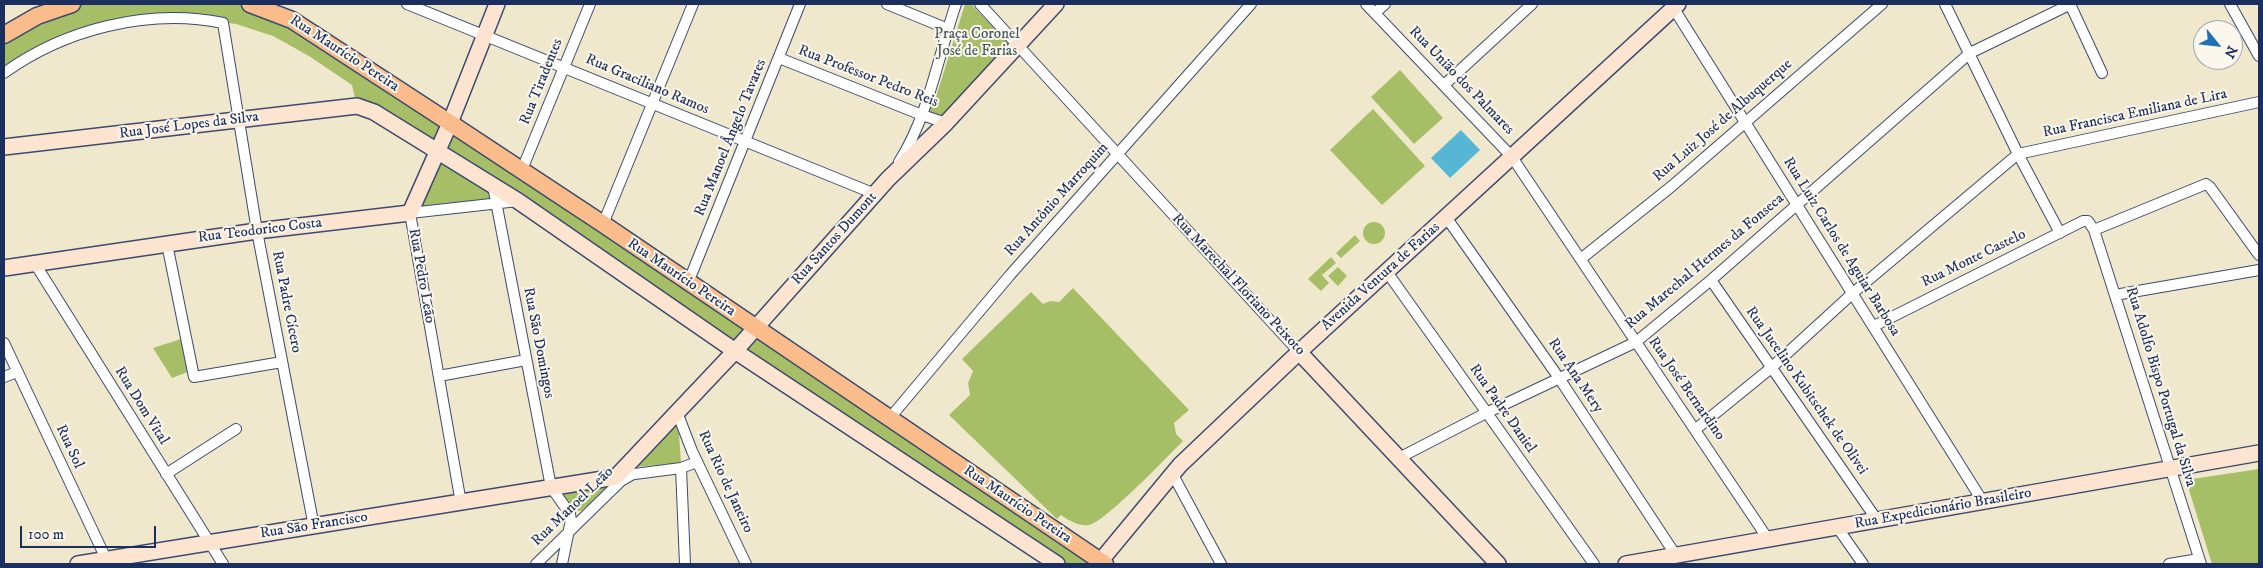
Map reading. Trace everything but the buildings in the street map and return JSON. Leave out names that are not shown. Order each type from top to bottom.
[{"type":"main road","points":[[4,35],[37,16],[72,4]]},
{"type":"main road","name":"Rua Maurício Pereira","points":[[259,5],[292,20],[603,224],[1101,563]]},
{"type":"street","name":"Rua Graciliano Ramos","points":[[407,4],[875,194]]},
{"type":"street","name":"Rua Pedro Leão","points":[[461,503],[410,214],[450,123],[497,4]]},
{"type":"street","name":"Rua Tiradentes","points":[[521,172],[590,4]]},
{"type":"street","points":[[603,224],[693,4]]},
{"type":"street","name":"Rua Manoel Ângelo Tavares","points":[[688,282],[800,4]]},
{"type":"street","points":[[887,4],[948,28]]},
{"type":"street","points":[[888,179],[907,150],[922,115],[956,4]]},
{"type":"street","name":"Rua Marechal Floriano Peixoto","points":[[980,4],[1299,352],[1498,564]]},
{"type":"street","name":"Rua Santos Dumont","points":[[616,476],[735,351],[888,179],[946,122],[1056,4]]},
{"type":"street","name":"Rua Antônio Marroquim","points":[[889,419],[1010,275],[1251,4]]},
{"type":"street","name":"Rua União dos Palmares","points":[[1366,4],[1512,157]]},
{"type":"street","points":[[1375,13],[1385,4]]},
{"type":"street","points":[[1444,85],[1532,4]]},
{"type":"street","name":"Rua Luiz José de Albuquerque","points":[[1582,258],[1672,186],[1882,4]]},
{"type":"street","points":[[1945,4],[2018,154],[2060,233]]},
{"type":"street","points":[[2070,4],[2102,73]]},
{"type":"street","name":"Rua Marechal Hermes da Fonseca","points":[[1399,458],[1486,413],[1636,342],[1711,280],[1970,53],[2070,4]]},
{"type":"street","points":[[2230,4],[2259,56]]},
{"type":"street","name":"Rua Luiz Carlos de Aguiar Barbosa","points":[[1674,5],[1983,502]]},
{"type":"street","name":"Avenida Ventura de Farias","points":[[1101,563],[1172,473],[1299,352],[1512,157],[1674,5]]},
{"type":"street","name":"Rua Padre Cícero","points":[[4,73],[48,46],[97,29],[156,19],[181,18],[223,22],[241,120],[257,230],[314,527]]},
{"type":"street","name":"Rua Professor Pedro Reis","points":[[779,58],[922,115],[946,122]]},
{"type":"street","name":"Rua Francisca Emiliana de Lira","points":[[2018,154],[2259,102]]},
{"type":"street","name":"Rua José Lopes da Silva","points":[[4,147],[357,106],[374,112]]},
{"type":"street","name":"Rua Maurício Pereira","points":[[374,112],[518,201],[735,351],[1057,564]]},
{"type":"street","points":[[1696,429],[1771,368],[1853,293],[2018,154]]},
{"type":"street","name":"Rua José Bernardino","points":[[1512,157],[1582,258],[1768,539]]},
{"type":"street","points":[[2094,230],[2206,184],[2210,186],[2259,255]]},
{"type":"street","name":"Rua São Domingos","points":[[494,186],[551,487]]},
{"type":"street","name":"Rua Teodorico Costa","points":[[4,268],[257,230],[518,201]]},
{"type":"street","name":"Rua Ana Mery","points":[[1446,217],[1559,378],[1675,554]]},
{"type":"street","name":"Rua Monte Castelo","points":[[1874,326],[2083,221],[2088,221]]},
{"type":"street","name":"Rua Adolfo Bispo Portugal da Silva","points":[[2088,221],[2094,230],[2169,470],[2200,562]]},
{"type":"street","points":[[166,244],[194,377],[282,362]]},
{"type":"street","name":"Rua Dom Vital","points":[[34,262],[223,564]]},
{"type":"street","points":[[2115,295],[2259,270]]},
{"type":"street","name":"Rua Padre Daniel","points":[[1387,272],[1594,564]]},
{"type":"street","name":"Rua Jucelino Kubitschek de Olivei","points":[[1711,280],[1877,520]]},
{"type":"street","name":"Rua Sol","points":[[4,343],[107,562]]},
{"type":"street","points":[[439,376],[526,360]]},
{"type":"street","points":[[4,377],[17,372]]},
{"type":"street","name":"Rua Rio de Janeiro","points":[[677,412],[697,462],[746,564]]},
{"type":"street","points":[[166,474],[236,429]]},
{"type":"street","name":"Rua Expedicionário Brasileiro","points":[[1626,564],[2259,453]]},
{"type":"street","points":[[616,476],[681,468],[697,462]]},
{"type":"street","points":[[681,468],[685,564]]},
{"type":"street","points":[[1172,473],[1221,564]]},
{"type":"street","name":"Rua Manoel Leão","points":[[536,564],[620,481],[633,474]]},
{"type":"street","name":"Rua São Francisco","points":[[78,564],[107,562],[208,542],[314,527],[616,476]]},
{"type":"street","points":[[551,487],[570,514],[571,528],[562,564]]},
{"type":"street","points":[[1837,527],[1863,564]]},
{"type":"street","points":[[2169,564],[2200,562]]},
{"type":"green space","points":[[72,4],[250,4],[263,7],[1105,564],[1057,564],[518,201],[410,213],[437,150],[357,106],[352,85],[309,56],[273,36],[236,24],[209,20],[97,29],[4,73],[4,35]]},
{"type":"green space","name":"Praça Coronel José de Farias","points":[[965,4],[971,4],[1009,43],[941,117],[928,111],[936,97]]},
{"type":"green space","points":[[1400,70],[1443,118],[1414,144],[1371,97]]},
{"type":"green space","points":[[1373,109],[1425,166],[1382,205],[1330,150]]},
{"type":"green space","points":[[1374,222],[1382,225],[1385,233],[1382,241],[1374,244],[1366,241],[1363,233],[1366,225]]},
{"type":"green space","points":[[1355,235],[1360,241],[1341,258],[1336,253]]},
{"type":"green space","points":[[1331,257],[1336,263],[1322,275],[1329,283],[1321,291],[1308,279]]},
{"type":"green space","points":[[1338,267],[1347,276],[1338,286],[1328,276]]},
{"type":"green space","points":[[1073,288],[1189,410],[1174,423],[1176,434],[1183,441],[1122,501],[1089,525],[1074,523],[1061,515],[1057,519],[949,415],[970,395],[968,383],[973,371],[962,359],[1031,292],[1043,304],[1050,301],[1059,302]]},
{"type":"green space","points":[[181,339],[190,371],[172,378],[153,348]]},
{"type":"green space","points":[[678,419],[681,463],[634,467]]},
{"type":"green space","points":[[2259,469],[2259,564],[2212,564],[2186,480]]},
{"type":"green space","points":[[623,477],[581,511],[573,510],[559,490]]},
{"type":"water","points":[[1461,130],[1480,150],[1450,178],[1431,158]]}]
